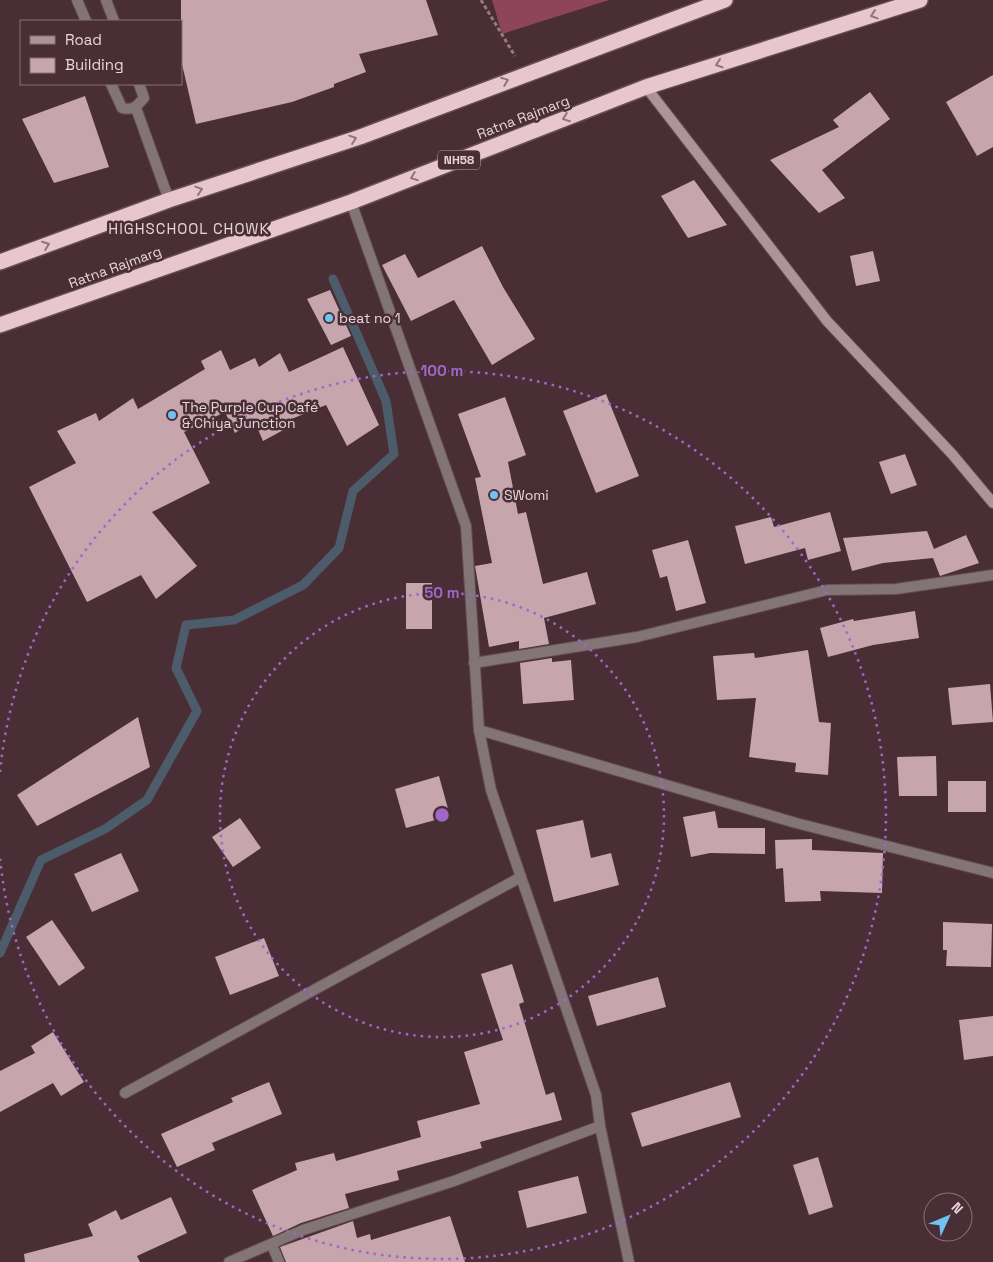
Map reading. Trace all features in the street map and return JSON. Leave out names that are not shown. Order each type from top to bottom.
[{"type":"highway","points":[[0,262],[169,200],[360,137],[526,73],[725,0]]},
{"type":"highway","name":"Ratna Rajmarg","points":[[0,325],[351,202],[646,87],[920,0]]},
{"type":"street","points":[[77,0],[86,20]]},
{"type":"street","points":[[106,0],[114,20]]},
{"type":"street","points":[[111,85],[122,108],[128,110],[136,108],[144,98],[139,85]]},
{"type":"street","points":[[646,87],[827,321],[952,454],[993,503]]},
{"type":"street","points":[[136,108],[169,200]]},
{"type":"street","points":[[351,202],[466,526],[479,730],[491,790],[596,1095],[600,1126],[629,1262]]},
{"type":"street","points":[[474,663],[637,638],[828,590],[896,590],[993,574]]},
{"type":"street","points":[[479,730],[796,823],[993,873]]},
{"type":"street","points":[[125,1093],[521,877]]},
{"type":"street","points":[[229,1262],[303,1230],[454,1181],[600,1126]]},
{"type":"street","points":[[272,1245],[279,1262]]},
{"type":"path","points":[[481,0],[526,73]]},
{"type":"shaded area","points":[[492,0],[609,0],[502,34]]},
{"type":"building","points":[[181,0],[426,0],[438,35],[359,54],[366,72],[334,84],[334,87],[292,102],[196,124],[182,64]]},
{"type":"building","points":[[993,75],[993,147],[977,156],[946,102]]},
{"type":"building","points":[[870,92],[890,119],[822,170],[845,198],[819,213],[770,160],[839,127],[833,120]]},
{"type":"building","points":[[85,96],[109,167],[54,183],[22,119]]},
{"type":"building","points":[[694,180],[727,225],[688,238],[661,196]]},
{"type":"building","points":[[482,246],[503,287],[535,339],[492,365],[454,300],[411,321],[382,265],[405,254],[418,278]]},
{"type":"building","points":[[873,251],[880,281],[856,286],[850,256]]},
{"type":"building","name":"beat no 1","points":[[330,290],[351,336],[331,345],[307,299]]},
{"type":"building","points":[[343,347],[379,425],[347,446],[326,405],[284,422],[287,428],[263,441],[254,420],[235,433],[225,412],[184,432],[210,483],[152,512],[197,566],[156,599],[141,575],[87,602],[29,487],[76,463],[57,431],[96,413],[99,421],[133,398],[138,409],[205,369],[201,361],[221,350],[230,370],[255,358],[259,367],[280,353],[289,372]]},
{"type":"building","points":[[606,394],[639,476],[596,493],[563,411]]},
{"type":"building","points":[[505,397],[526,455],[508,462],[518,514],[526,512],[543,584],[587,572],[596,604],[544,618],[549,644],[519,649],[519,641],[489,647],[475,566],[492,563],[475,478],[481,477],[458,414]]},
{"type":"building","points":[[905,454],[917,485],[891,494],[879,462]]},
{"type":"building","points":[[830,512],[841,551],[808,560],[805,548],[745,564],[735,526],[771,517],[774,527]]},
{"type":"building","points":[[927,531],[934,549],[966,535],[979,563],[940,576],[933,558],[883,563],[852,571],[843,538]]},
{"type":"building","points":[[688,540],[706,603],[676,611],[667,576],[660,578],[652,550]]},
{"type":"building","points":[[406,583],[432,583],[432,629],[406,629]]},
{"type":"building","points":[[915,611],[919,638],[873,645],[828,657],[820,628],[853,619],[854,621]]},
{"type":"building","points":[[808,650],[819,722],[831,723],[828,775],[795,772],[796,763],[749,757],[756,698],[717,700],[713,656],[754,653],[755,658]]},
{"type":"building","points":[[552,658],[552,662],[571,660],[574,700],[523,704],[520,663]]},
{"type":"building","points":[[990,684],[993,722],[952,725],[948,688]]},
{"type":"building","points":[[138,717],[150,767],[37,826],[17,795]]},
{"type":"building","points":[[936,756],[937,796],[899,796],[897,757]]},
{"type":"building","points":[[439,776],[450,816],[406,828],[395,789]]},
{"type":"building","points":[[948,781],[986,781],[986,812],[948,812]]},
{"type":"building","points":[[715,811],[718,828],[765,828],[765,854],[710,853],[691,857],[683,817]]},
{"type":"building","points":[[240,818],[261,848],[233,867],[212,837]]},
{"type":"building","points":[[583,820],[591,858],[611,853],[619,885],[554,902],[536,830]]},
{"type":"building","points":[[812,839],[812,850],[883,853],[882,893],[820,891],[821,901],[785,902],[783,868],[776,869],[775,840]]},
{"type":"building","points":[[121,853],[139,891],[92,912],[74,874]]},
{"type":"building","points":[[52,920],[85,968],[59,986],[26,937]]},
{"type":"building","points":[[943,922],[992,924],[991,967],[946,966],[947,950],[943,950]]},
{"type":"building","points":[[264,938],[279,976],[230,995],[215,957]]},
{"type":"building","points":[[512,964],[524,1002],[519,1004],[546,1095],[554,1092],[562,1120],[480,1142],[482,1148],[397,1171],[399,1180],[345,1194],[349,1208],[301,1223],[273,1236],[252,1190],[297,1170],[295,1163],[334,1153],[336,1161],[421,1137],[417,1121],[480,1104],[464,1052],[503,1040],[481,974]]},
{"type":"building","points":[[658,977],[666,1007],[597,1026],[588,996]]},
{"type":"building","points":[[993,1016],[993,1056],[964,1060],[959,1020]]},
{"type":"building","points":[[53,1032],[84,1082],[61,1096],[53,1083],[0,1112],[0,1071],[35,1053],[31,1046]]},
{"type":"building","points":[[269,1082],[282,1114],[212,1143],[215,1150],[177,1167],[161,1134],[233,1102],[231,1098]]},
{"type":"building","points":[[730,1082],[741,1117],[642,1147],[631,1113]]},
{"type":"building","points":[[818,1157],[833,1207],[809,1215],[793,1165]]},
{"type":"building","points":[[578,1176],[587,1213],[527,1228],[518,1191]]},
{"type":"building","points":[[171,1197],[187,1233],[137,1256],[140,1262],[25,1262],[24,1254],[93,1236],[88,1224],[116,1210],[121,1220]]},
{"type":"building","points":[[450,1216],[465,1262],[286,1262],[280,1247],[353,1221],[357,1238],[370,1234],[371,1240]]},
{"type":"waterway","points":[[0,953],[41,860],[105,829],[147,800],[197,711],[176,668],[186,625],[234,620],[303,585],[339,548],[353,491],[394,454],[386,401],[333,279]]},
{"type":"place","name":"beat no 1","points":[[329,318]]},
{"type":"place","name":"The Purple Cup Café & Chiya Junction","points":[[172,415]]},
{"type":"place","name":"SWomi","points":[[494,495]]},
{"type":"district","name":"HIGHSCHOOL CHOWK","points":[[189,229]]}]
